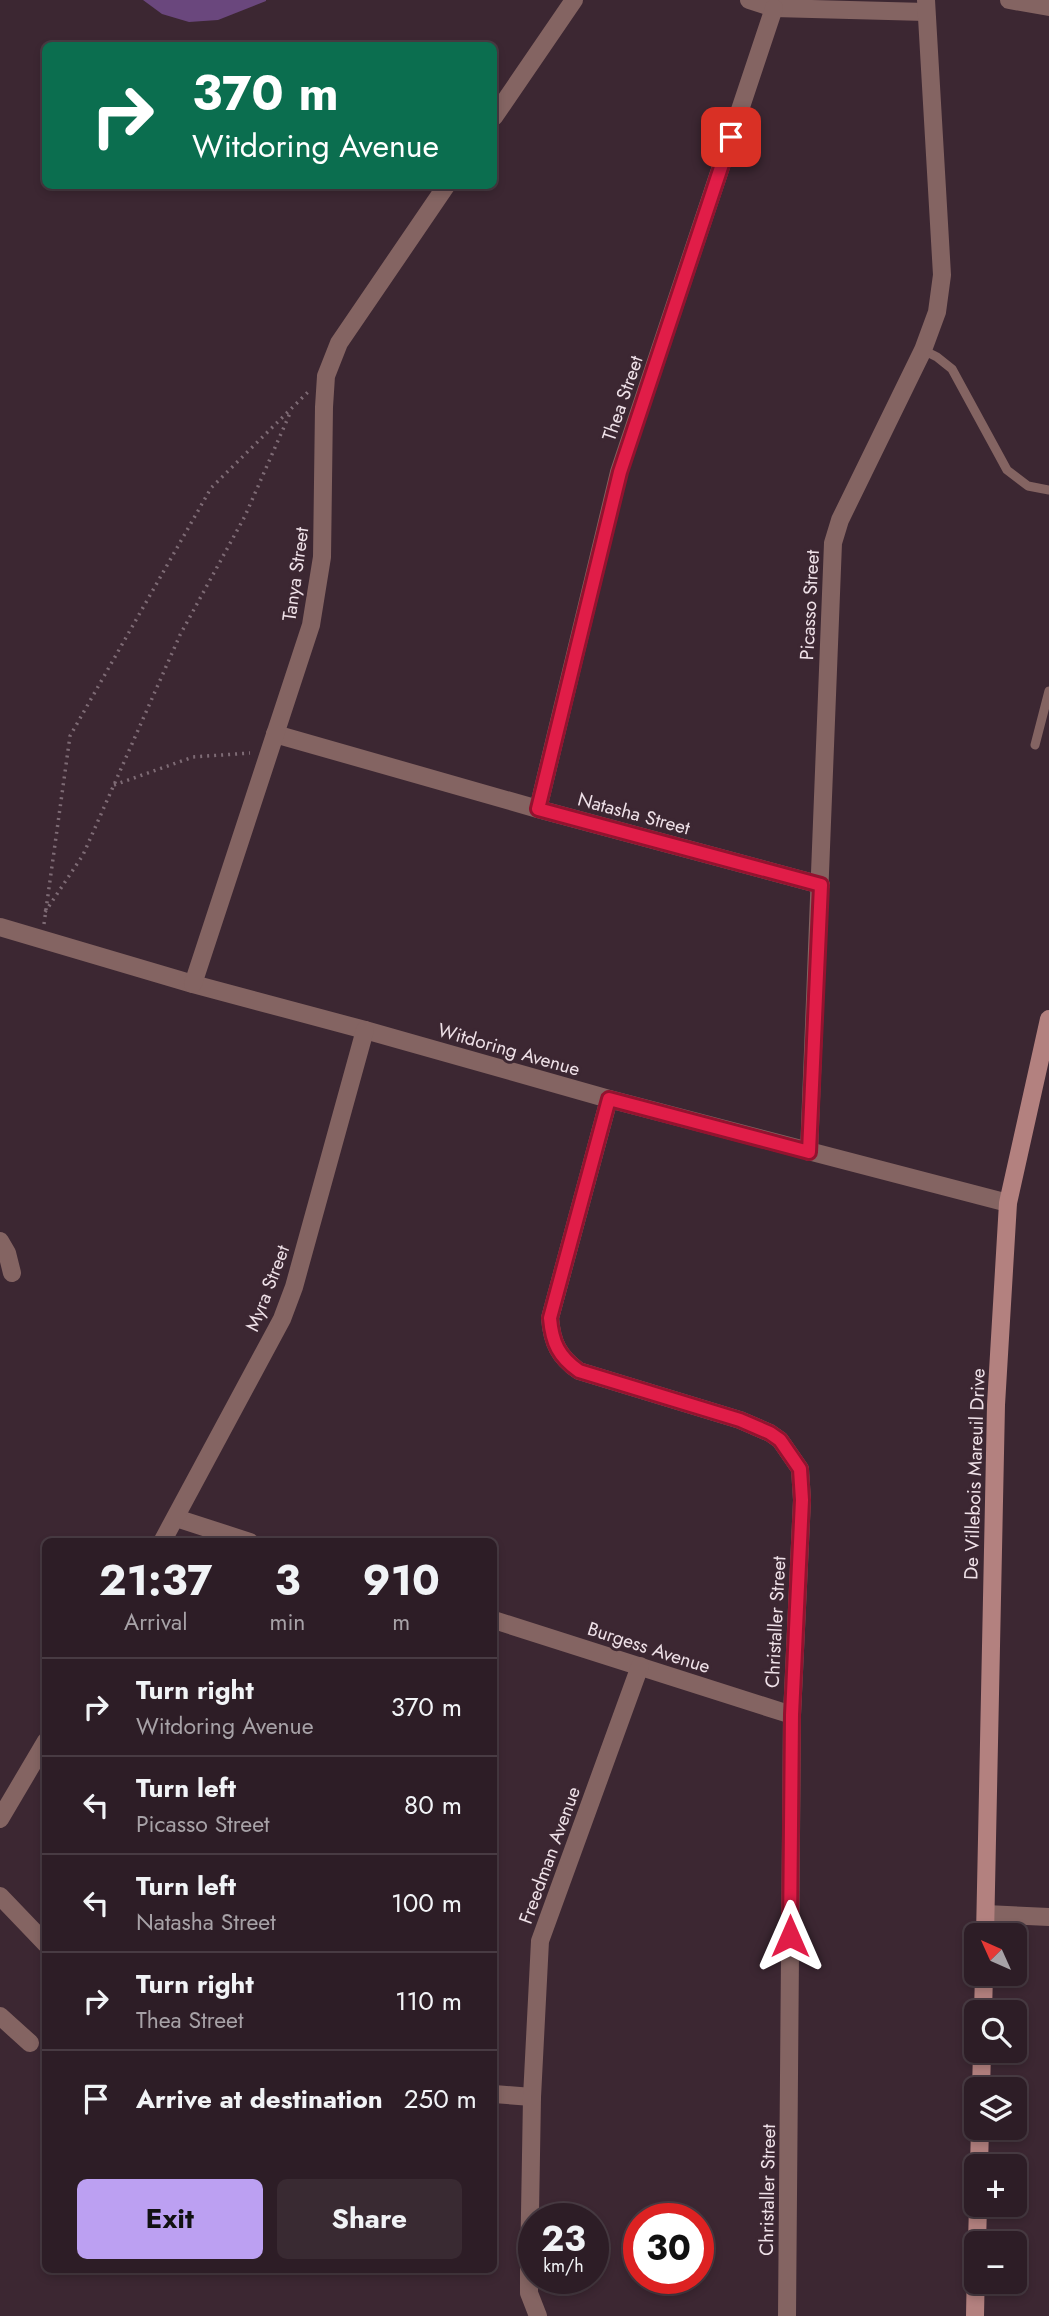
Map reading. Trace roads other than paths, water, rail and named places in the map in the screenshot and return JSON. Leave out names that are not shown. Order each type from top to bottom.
[{"type":"main road","name":"De Villebois Mareuil Drive","points":[[986,1923],[996,1405],[1008,1203],[1049,1019]]},
{"type":"main road","points":[[975,2294],[975,2316]]},
{"type":"street","points":[[497,113],[574,0]]},
{"type":"street","points":[[749,0],[774,8],[926,6]]},
{"type":"street","points":[[1009,0],[1049,8]]},
{"type":"street","name":"Picasso Street","points":[[809,1152],[833,543],[840,520],[923,350],[937,312],[942,275],[926,6]]},
{"type":"street","name":"Thea Street","points":[[538,809],[623,460],[774,8]]},
{"type":"street","name":"Tanya Street","points":[[193,985],[311,625],[322,557],[326,376],[339,343],[444,189]]},
{"type":"street","name":"Natasha Street","points":[[275,734],[538,809],[821,885]]},
{"type":"street","name":"Witdoring Avenue","points":[[0,927],[193,985],[609,1099],[1008,1203]]},
{"type":"street","name":"Myra Street","points":[[164,1538],[286,1308],[365,1030]]},
{"type":"street","name":"Christaller Street","points":[[609,1099],[550,1318],[551,1338],[566,1362],[579,1371],[740,1420],[780,1440],[800,1469],[802,1500],[792,1715],[787,2316]]},
{"type":"street","points":[[0,1241],[7,1253],[12,1273]]},
{"type":"street","points":[[176,1518],[238,1538]]},
{"type":"street","name":"Burgess Avenue","points":[[497,1621],[792,1715]]},
{"type":"street","name":"Freedman Avenue","points":[[538,2316],[529,2293],[532,2096],[540,1941],[640,1666]]},
{"type":"street","points":[[0,1819],[42,1748]]},
{"type":"street","points":[[0,1896],[42,1940]]},
{"type":"street","points":[[986,1914],[1049,1917]]},
{"type":"street","points":[[0,2016],[30,2043]]},
{"type":"street","points":[[497,2094],[532,2096]]},
{"type":"lane","points":[[923,350],[937,356],[952,369],[1007,470],[1028,485],[1049,490]]},
{"type":"lane","points":[[1034,745],[1049,691]]}]
